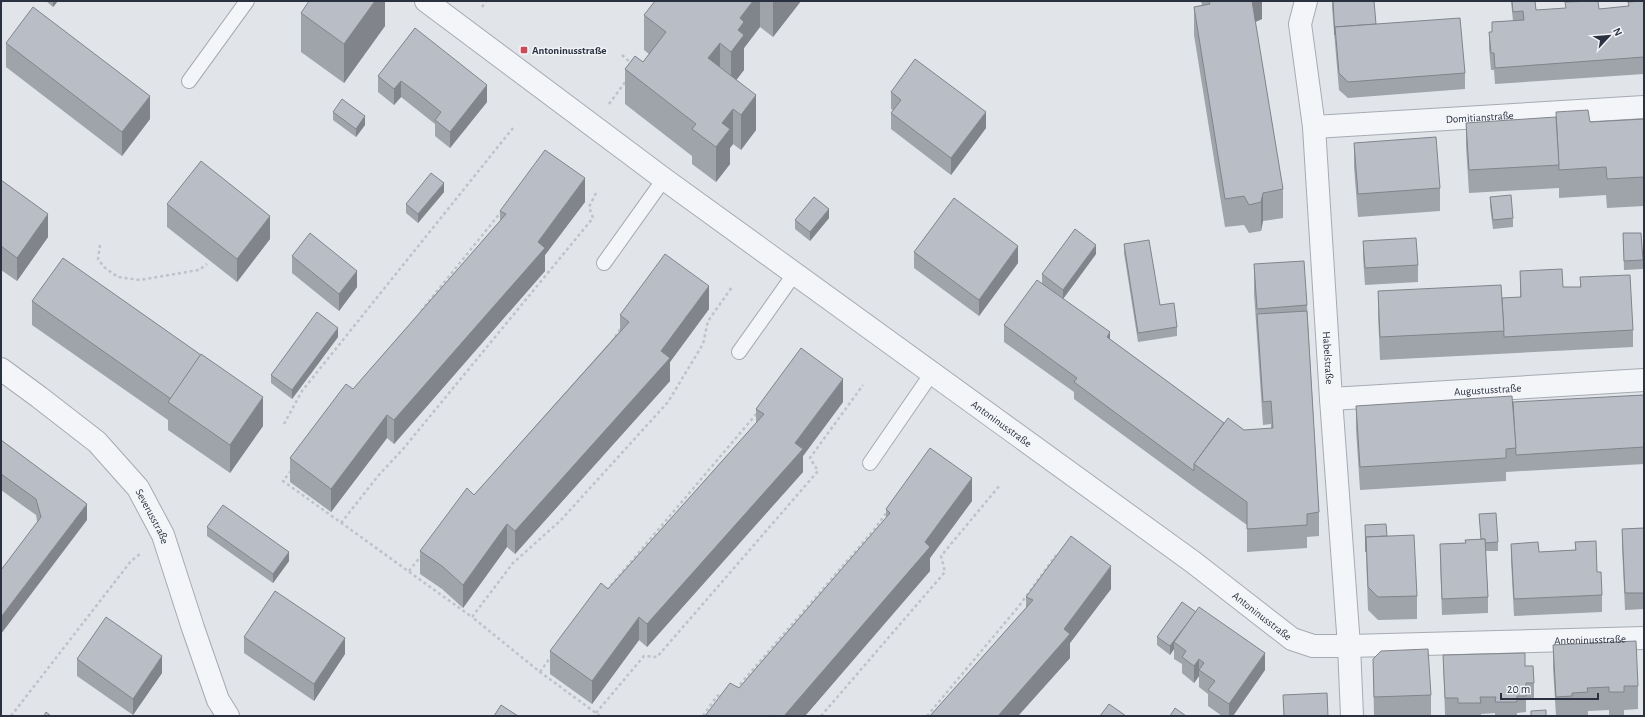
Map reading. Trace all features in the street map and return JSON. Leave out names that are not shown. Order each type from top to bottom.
[{"type":"street","name":"Antoninusstraße","points":[[426,1],[664,179],[1193,562],[1292,639],[1313,646],[1350,646],[1644,638]]},
{"type":"street","name":"Habelstraße","points":[[1306,1],[1300,24],[1314,127],[1331,399],[1350,646],[1352,716]]},
{"type":"street","name":"Domitianstraße","points":[[1314,127],[1644,107]]},
{"type":"street","name":"Severusstraße","points":[[1,369],[40,397],[97,442],[138,488],[163,534],[192,628],[218,700],[228,716]]},
{"type":"street","name":"Augustusstraße","points":[[1331,399],[1644,380]]},
{"type":"lane","points":[[189,81],[247,1]]},
{"type":"lane","points":[[604,263],[664,179]]},
{"type":"lane","points":[[739,352],[795,273]]},
{"type":"lane","points":[[870,463],[932,373]]},
{"type":"path","points":[[622,55],[636,68]]},
{"type":"path","points":[[605,110],[627,80]]},
{"type":"path","points":[[284,424],[302,391],[513,128]]},
{"type":"path","points":[[341,523],[378,476],[403,449],[593,218],[589,207],[597,190]]},
{"type":"path","points":[[418,315],[503,210]]},
{"type":"path","points":[[100,245],[98,259],[104,267],[118,277],[140,280],[199,270],[206,264]]},
{"type":"path","points":[[472,617],[514,563],[561,520],[668,402],[703,344],[708,321],[732,287]]},
{"type":"path","points":[[610,346],[625,322]]},
{"type":"path","points":[[596,713],[644,656],[657,657],[818,471],[810,458],[863,385]]},
{"type":"path","points":[[600,593],[607,590],[762,407]]},
{"type":"path","points":[[293,469],[283,481],[472,617],[540,672],[600,716]]},
{"type":"path","points":[[821,716],[945,572],[941,556],[1000,485]]},
{"type":"path","points":[[703,716],[717,696],[737,689],[873,531],[891,507]]},
{"type":"path","points":[[11,716],[131,560],[163,534]]},
{"type":"path","points":[[409,571],[423,554]]},
{"type":"path","points":[[927,716],[1019,606],[1056,555]]},
{"type":"path","points":[[540,672],[553,653]]},
{"type":"building","points":[[309,1],[375,1],[344,44],[301,13]]},
{"type":"building","points":[[655,1],[753,1],[740,18],[744,22],[738,30],[744,35],[731,52],[720,43],[708,58],[756,95],[741,115],[733,109],[722,123],[730,129],[716,147],[692,129],[696,124],[625,69],[635,56],[643,62],[666,32],[644,15]]},
{"type":"building","points":[[1209,1],[1252,1],[1283,189],[1263,193],[1261,202],[1249,205],[1244,196],[1225,199],[1194,7],[1210,4]]},
{"type":"building","points":[[1333,1],[1374,1],[1376,24],[1335,27],[1335,35]]},
{"type":"building","points":[[1512,1],[1535,1],[1536,10],[1566,8],[1565,2],[1598,1],[1599,9],[1629,6],[1628,2],[1644,1],[1644,57],[1495,68],[1494,53],[1491,53],[1489,32],[1492,32],[1492,22],[1524,20],[1523,11],[1513,12]]},
{"type":"building","points":[[33,7],[150,96],[122,132],[6,43]]},
{"type":"building","points":[[1460,18],[1465,73],[1348,82],[1339,73],[1335,27]]},
{"type":"building","points":[[415,28],[487,85],[450,132],[435,120],[441,112],[420,95],[401,81],[394,89],[378,76]]},
{"type":"building","points":[[915,59],[986,112],[951,158],[891,113],[901,100],[891,92]]},
{"type":"building","points":[[342,99],[365,116],[356,129],[333,112]]},
{"type":"building","points":[[1588,110],[1590,122],[1644,119],[1644,177],[1607,179],[1606,167],[1559,170],[1556,112]]},
{"type":"building","points":[[1556,117],[1559,165],[1469,170],[1466,123]]},
{"type":"building","points":[[1436,137],[1440,188],[1358,194],[1354,143]]},
{"type":"building","points":[[545,150],[585,178],[538,242],[545,248],[394,420],[387,415],[331,489],[290,458],[346,384],[353,389],[506,214],[500,211]]},
{"type":"building","points":[[201,161],[270,216],[237,259],[167,204]]},
{"type":"building","points":[[431,173],[444,183],[418,214],[406,204]]},
{"type":"building","points":[[1,180],[48,214],[17,258],[1,246]]},
{"type":"building","points":[[1511,195],[1513,218],[1493,220],[1490,197]]},
{"type":"building","points":[[814,197],[829,209],[810,232],[795,220]]},
{"type":"building","points":[[954,198],[1018,246],[979,300],[914,252]]},
{"type":"building","points":[[1075,229],[1096,245],[1063,290],[1042,274]]},
{"type":"building","points":[[310,233],[357,271],[339,294],[292,256]]},
{"type":"building","points":[[1623,233],[1641,233],[1643,260],[1624,261]]},
{"type":"building","points":[[1416,238],[1418,265],[1365,268],[1363,241]]},
{"type":"building","points":[[1149,240],[1160,305],[1174,303],[1177,327],[1138,333],[1124,244]]},
{"type":"building","points":[[665,254],[709,286],[661,351],[670,358],[515,531],[507,524],[463,585],[442,566],[420,551],[467,488],[474,495],[629,322],[620,315]]},
{"type":"building","points":[[63,258],[201,355],[171,399],[32,301]]},
{"type":"building","points":[[1304,261],[1307,305],[1257,309],[1254,264]]},
{"type":"building","points":[[1562,269],[1563,287],[1581,287],[1580,277],[1630,275],[1633,330],[1504,337],[1502,298],[1521,297],[1520,271]]},
{"type":"building","points":[[1037,280],[1110,332],[1107,337],[1224,423],[1194,464],[1194,471],[1074,382],[1077,378],[1004,325]]},
{"type":"building","points":[[1501,285],[1504,331],[1380,337],[1378,291]]},
{"type":"building","points":[[1307,311],[1319,512],[1307,514],[1307,525],[1247,529],[1247,502],[1194,464],[1228,418],[1244,430],[1273,428],[1271,401],[1263,402],[1257,314]]},
{"type":"building","points":[[317,312],[338,328],[292,390],[271,375]]},
{"type":"building","points":[[801,348],[843,379],[795,443],[803,449],[647,624],[639,617],[592,681],[550,651],[601,583],[608,589],[764,414],[756,409]]},
{"type":"building","points":[[201,354],[263,397],[230,445],[168,402]]},
{"type":"building","points":[[1644,395],[1644,447],[1516,455],[1513,402]]},
{"type":"building","points":[[1512,396],[1516,448],[1506,449],[1506,458],[1360,467],[1356,406]]},
{"type":"building","points":[[1,440],[87,504],[1,617],[1,570],[41,517],[36,499],[1,474]]},
{"type":"building","points":[[930,448],[972,478],[925,542],[930,547],[784,716],[705,716],[730,683],[739,688],[890,513],[886,509]]},
{"type":"building","points":[[223,505],[289,552],[273,574],[207,527]]},
{"type":"building","points":[[1496,513],[1498,542],[1485,543],[1485,539],[1481,539],[1479,514]]},
{"type":"building","points":[[1386,524],[1387,536],[1366,537],[1366,552],[1365,525]]},
{"type":"building","points":[[1644,528],[1644,593],[1625,593],[1622,529]]},
{"type":"building","points":[[1414,535],[1417,596],[1378,597],[1368,587],[1366,537]]},
{"type":"building","points":[[1071,536],[1111,566],[1064,629],[1070,634],[998,716],[930,716],[1033,600],[1026,597]]},
{"type":"building","points":[[1485,539],[1488,597],[1442,599],[1440,544],[1466,543],[1465,540]]},
{"type":"building","points":[[1596,541],[1597,572],[1601,572],[1602,595],[1514,599],[1511,544],[1538,542],[1539,552],[1576,550],[1575,542]]},
{"type":"building","points":[[275,591],[345,638],[314,684],[244,637]]},
{"type":"building","points":[[1182,602],[1196,612],[1170,646],[1157,637]]},
{"type":"building","points":[[1199,607],[1265,653],[1229,704],[1208,690],[1215,681],[1199,670],[1204,663],[1199,659],[1194,666],[1182,657],[1186,651],[1174,642]]},
{"type":"building","points":[[106,617],[162,656],[133,699],[77,659]]},
{"type":"building","points":[[1636,641],[1638,686],[1624,686],[1624,692],[1609,692],[1609,687],[1587,688],[1588,692],[1572,693],[1572,696],[1556,697],[1553,645]]},
{"type":"building","points":[[1428,649],[1431,695],[1374,697],[1373,659],[1381,651]]},
{"type":"building","points":[[1525,653],[1525,666],[1533,666],[1534,683],[1526,683],[1526,696],[1517,696],[1517,702],[1495,702],[1496,697],[1480,697],[1481,703],[1458,703],[1458,698],[1445,698],[1443,655]]},
{"type":"building","points":[[1327,693],[1328,716],[1284,716],[1283,695]]},
{"type":"building","points":[[1109,704],[1126,716],[1100,716]]},
{"type":"building","points":[[501,705],[518,716],[494,716]]},
{"type":"building","points":[[1175,708],[1186,716],[1170,716]]},
{"type":"building","points":[[1546,710],[1546,716],[1531,716],[1531,711]]},
{"type":"building","points":[[46,712],[51,716],[44,716]]},
{"type":"place","name":"Antoninusstraße","points":[[524,50]]}]
